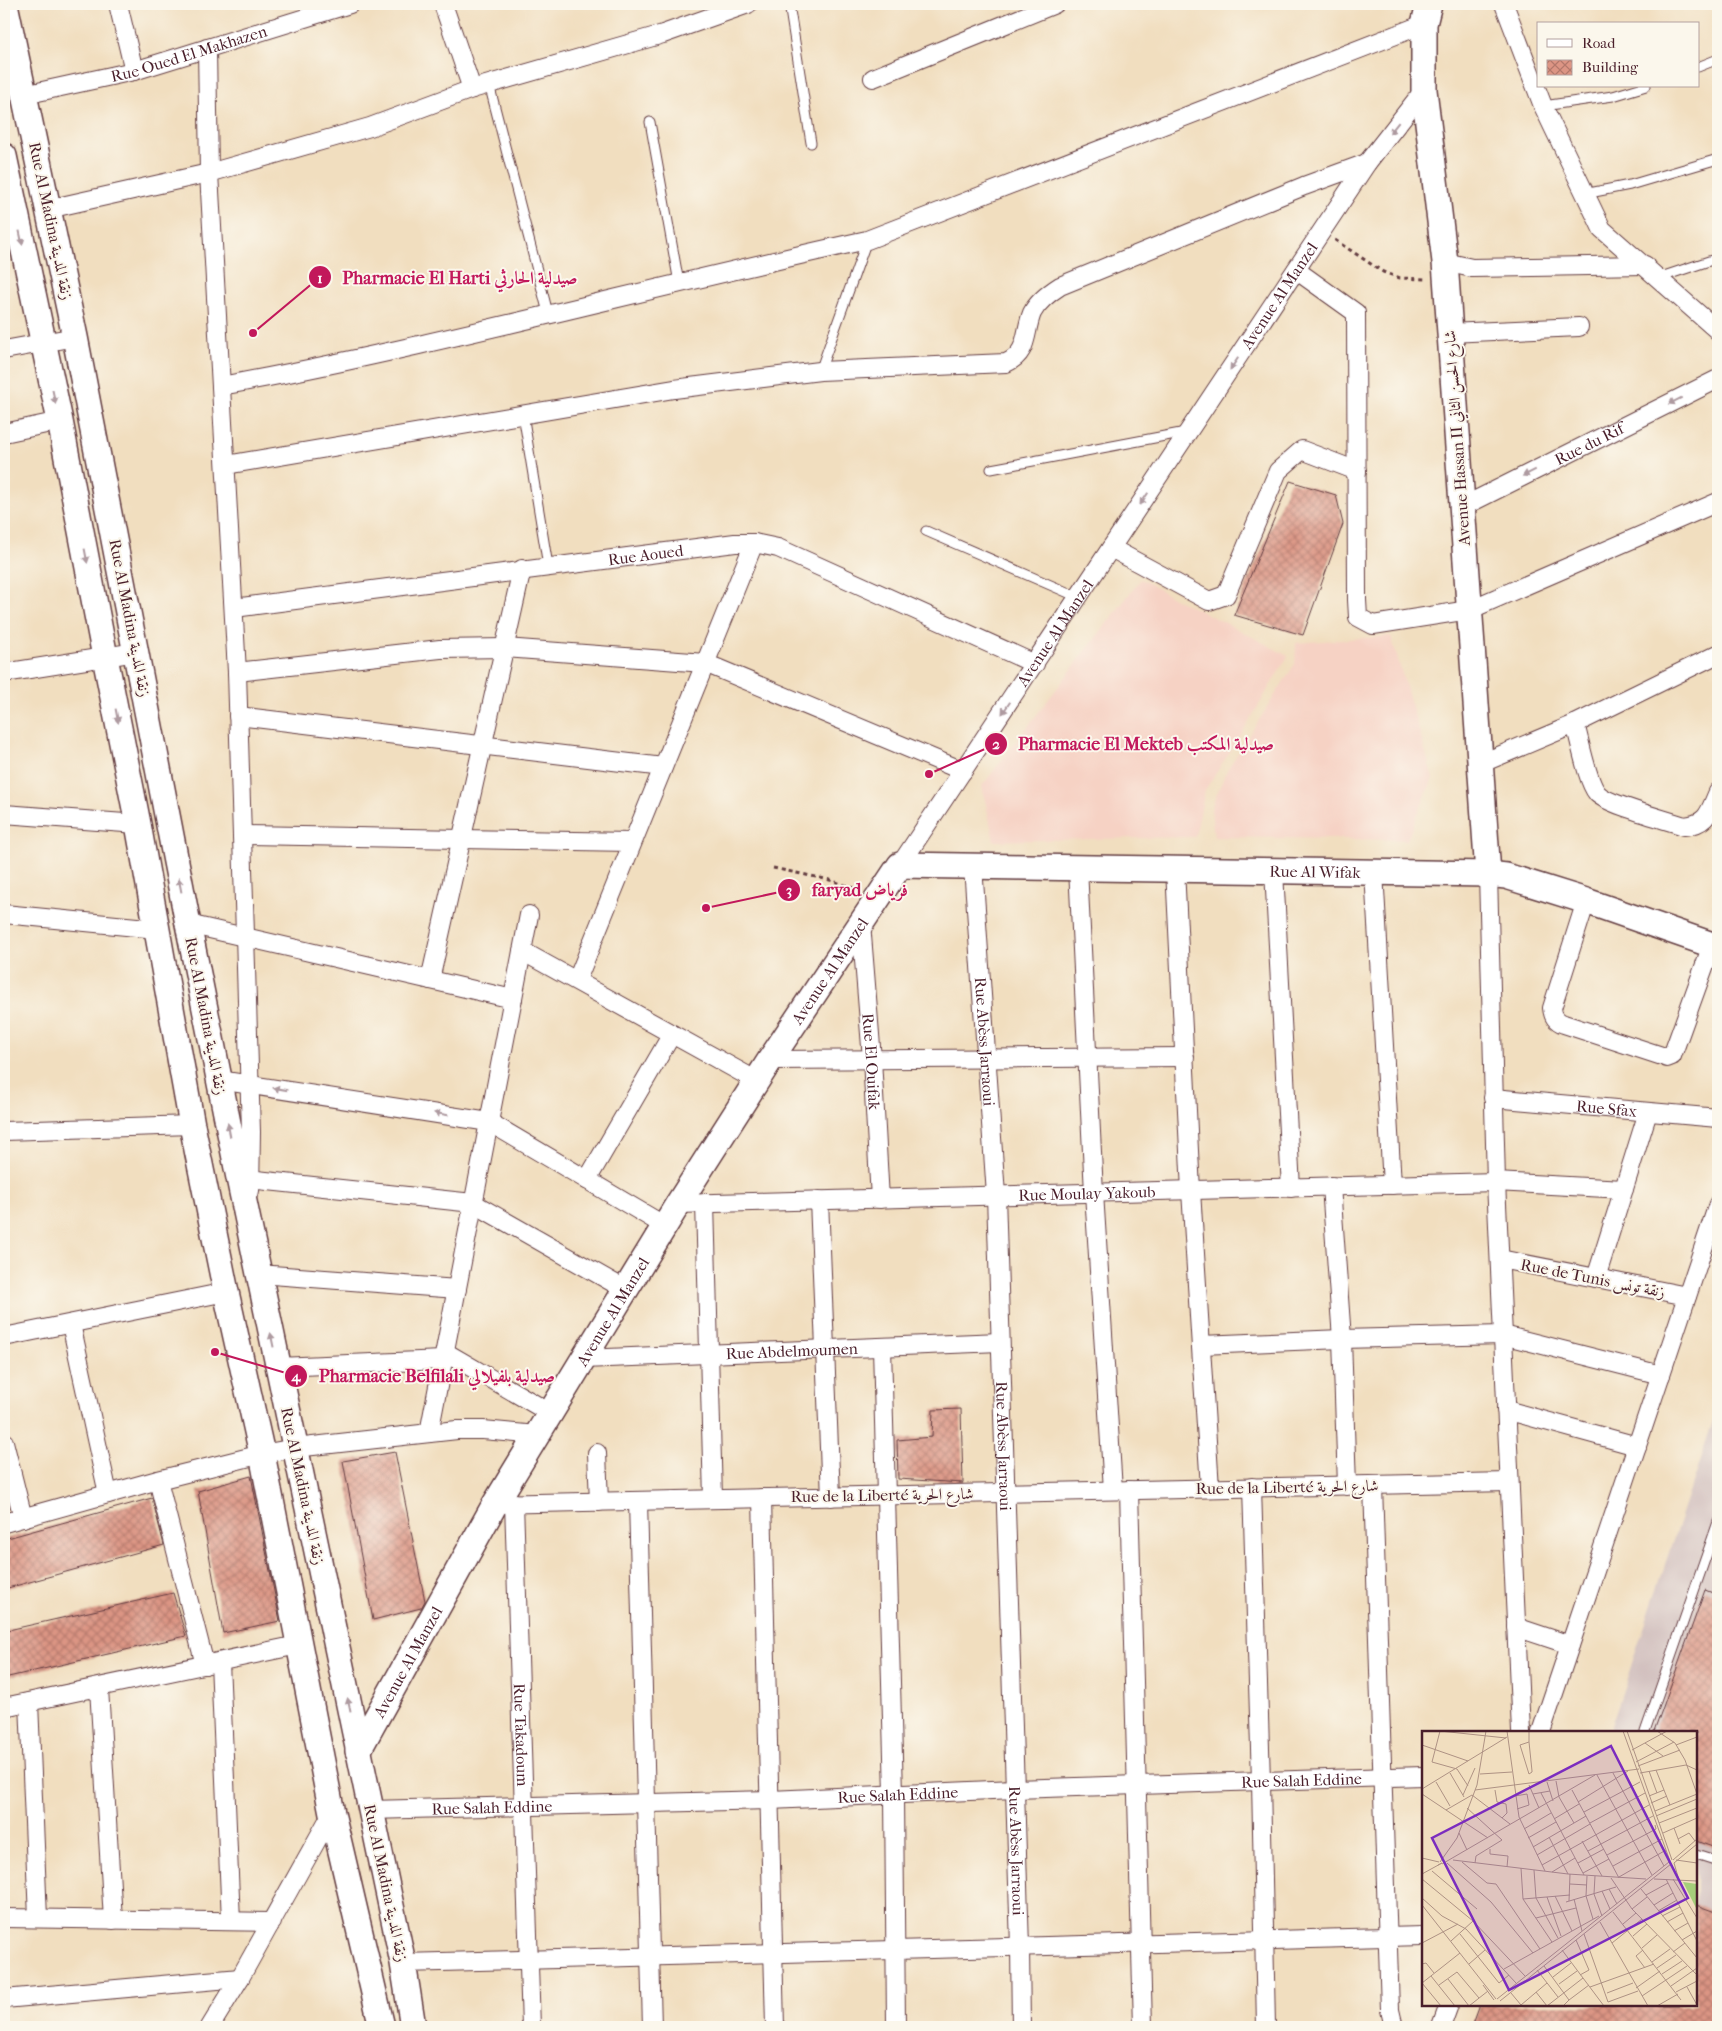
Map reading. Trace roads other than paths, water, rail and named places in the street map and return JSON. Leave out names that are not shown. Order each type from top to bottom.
[{"type":"main road","name":"Rue Al Madina زنقة المدينة","points":[[5,4],[75,337],[219,1080],[244,1178],[249,1227],[403,1963],[412,2027]]},
{"type":"main road","name":"Avenue Hassan II شارع الحسن الثاني","points":[[1426,14],[1424,90],[1445,271],[1482,763],[1488,874]]},
{"type":"main road","name":"Rue Al Madina زنقة المدينة","points":[[4,156],[60,422],[138,824],[192,1125],[262,1454],[332,1813],[382,2027]]},
{"type":"main road","name":"Rue Al Wifak","points":[[900,865],[1488,874],[1519,880],[1586,901],[1715,946]]},
{"type":"main road","name":"Avenue Al Manzel","points":[[358,1751],[505,1503],[536,1435],[550,1412],[678,1204],[770,1060],[900,865]]},
{"type":"main road","points":[[392,2027],[401,2025],[412,2027]]},
{"type":"street","points":[[118,4],[134,71]]},
{"type":"street","name":"Rue Oued El Makhazen","points":[[24,95],[134,71],[350,4]]},
{"type":"street","points":[[444,4],[481,87]]},
{"type":"street","points":[[48,209],[208,172],[370,127],[481,87],[663,34],[748,4]]},
{"type":"street","points":[[872,78],[1055,4]]},
{"type":"street","points":[[1504,4],[1543,106],[1602,229],[1718,330]]},
{"type":"street","points":[[221,386],[307,370],[867,240],[1426,14]]},
{"type":"street","points":[[207,48],[208,172],[234,608],[246,938],[250,1084],[244,1178],[474,1202],[626,1290]]},
{"type":"street","name":"Avenue Al Manzel","points":[[900,865],[1367,163],[1424,90]]},
{"type":"street","points":[[226,464],[674,389],[820,371],[1006,363],[1016,359],[1020,353],[1032,312],[1044,297],[1060,286],[1304,186],[1367,163]]},
{"type":"street","points":[[1445,271],[1472,268],[1645,265]]},
{"type":"street","points":[[1296,270],[1356,313],[1358,617],[1373,625],[1469,610],[1718,502]]},
{"type":"street","points":[[1449,333],[1578,327]]},
{"type":"street","points":[[4,350],[75,337]]},
{"type":"street","name":"Rue du Rif","points":[[1462,507],[1718,379]]},
{"type":"street","points":[[4,433],[60,422]]},
{"type":"street","points":[[1111,548],[1210,600],[1226,595],[1278,472],[1302,450],[1357,471]]},
{"type":"street","name":"Rue Aoued","points":[[234,608],[522,569],[735,543],[754,543],[778,548],[1035,664]]},
{"type":"street","points":[[577,980],[754,543]]},
{"type":"street","points":[[430,980],[522,569]]},
{"type":"street","points":[[237,672],[440,649],[505,648],[705,664],[963,772]]},
{"type":"street","points":[[4,673],[136,652]]},
{"type":"street","points":[[1482,763],[1575,724],[1718,654]]},
{"type":"street","points":[[238,716],[663,767]]},
{"type":"street","points":[[1575,724],[1592,786],[1598,795],[1605,799],[1684,826],[1696,825],[1703,820],[1710,811],[1718,792]]},
{"type":"street","points":[[4,814],[138,824]]},
{"type":"street","points":[[242,835],[632,842]]},
{"type":"street","name":"Rue Abèss Jarraoui","points":[[973,866],[996,1196],[1020,1947],[1020,2027]]},
{"type":"street","points":[[1078,868],[1094,1193],[1121,1490],[1137,1785],[1143,2027]]},
{"type":"street","points":[[1175,869],[1191,1190],[1210,1488]]},
{"type":"street","points":[[1274,870],[1291,1188]]},
{"type":"street","points":[[1374,872],[1392,1185]]},
{"type":"street","points":[[1488,874],[1496,1182],[1521,1731]]},
{"type":"street","points":[[1586,901],[1552,1008],[1553,1016],[1557,1022],[1668,1058],[1672,1056],[1715,946]]},
{"type":"street","points":[[4,914],[157,929]]},
{"type":"street","points":[[429,1433],[529,915]]},
{"type":"street","name":"Rue El Ouifak","points":[[861,923],[872,1059],[880,1199]]},
{"type":"street","points":[[188,924],[512,999]]},
{"type":"street","points":[[522,951],[757,1081]]},
{"type":"street","points":[[587,1180],[672,1034]]},
{"type":"street","points":[[770,1060],[1185,1057]]},
{"type":"street","points":[[219,1080],[489,1122],[665,1226]]},
{"type":"street","name":"Rue Sfax","points":[[1493,1098],[1718,1118]]},
{"type":"street","points":[[1596,1278],[1648,1112]]},
{"type":"street","points":[[4,1131],[192,1125]]},
{"type":"street","name":"Rue Moulay Yakoub","points":[[678,1204],[1496,1182],[1624,1189]]},
{"type":"street","points":[[1331,1186],[1342,1339],[1348,1486]]},
{"type":"street","points":[[819,1200],[831,1497]]},
{"type":"street","points":[[705,1204],[713,1499]]},
{"type":"street","points":[[1541,1731],[1687,1296],[1709,1241],[1718,1204]]},
{"type":"street","name":"Rue de Tunis زنقة تونس","points":[[1500,1259],[1687,1296]]},
{"type":"street","points":[[259,1274],[457,1289]]},
{"type":"street","points":[[4,1337],[226,1292]]},
{"type":"street","points":[[70,1324],[108,1494]]},
{"type":"street","points":[[1201,1345],[1503,1335],[1661,1375]]},
{"type":"street","name":"Rue Abdelmoumen","points":[[583,1359],[1000,1342]]},
{"type":"street","points":[[882,1347],[894,1794],[896,2027]]},
{"type":"street","points":[[278,1367],[444,1356],[550,1412]]},
{"type":"street","points":[[1506,1410],[1637,1446]]},
{"type":"street","points":[[4,1523],[158,1480],[294,1448],[429,1433],[483,1430],[536,1435]]},
{"type":"street","points":[[4,1442],[23,1518]]},
{"type":"street","points":[[597,1453],[599,1502]]},
{"type":"street","points":[[158,1480],[212,1663],[231,1921]]},
{"type":"street","name":"Rue de la Liberté شارع الحرية","points":[[505,1503],[1509,1482]]},
{"type":"street","points":[[1373,1485],[1390,2010],[1394,2027]]},
{"type":"street","points":[[1252,1488],[1266,2027]]},
{"type":"street","points":[[762,1498],[775,1953],[775,2027]]},
{"type":"street","points":[[638,1501],[648,1802],[652,2027]]},
{"type":"street","name":"Rue Takadoum","points":[[505,1503],[524,1805],[530,2027]]},
{"type":"street","points":[[1516,1627],[1570,1646]]},
{"type":"street","points":[[4,1707],[298,1645]]},
{"type":"street","points":[[99,1688],[113,1920]]},
{"type":"street","points":[[29,1702],[38,1918]]},
{"type":"street","name":"Rue Salah Eddine","points":[[370,1810],[770,1800],[1014,1789],[1422,1776]]},
{"type":"street","points":[[210,2027],[272,1922],[332,1813]]},
{"type":"street","points":[[4,1918],[272,1922]]},
{"type":"street","points":[[403,1963],[1422,1936]]},
{"type":"street","points":[[4,2000],[240,1978]]},
{"type":"street","points":[[1441,2027],[1449,2006]]},
{"type":"lane","points":[[789,4],[811,143]]},
{"type":"lane","points":[[1700,66],[1718,59]]},
{"type":"lane","points":[[481,87],[548,313]]},
{"type":"lane","points":[[1543,106],[1613,96],[1639,88]]},
{"type":"lane","points":[[650,122],[680,283]]},
{"type":"lane","points":[[1584,194],[1630,185],[1718,159]]},
{"type":"lane","points":[[820,371],[867,240]]},
{"type":"lane","points":[[1658,278],[1718,258]]},
{"type":"lane","points":[[523,414],[548,566]]},
{"type":"lane","points":[[991,470],[1189,432]]},
{"type":"lane","points":[[926,531],[1078,597]]},
{"type":"lane","points":[[1645,1731],[1718,1522]]},
{"type":"lane","points":[[1708,1552],[1718,1556]]},
{"type":"lane","points":[[1697,1855],[1718,1862]]},
{"type":"place","name":"Pharmacie El Harti صيدلية الحارثي","points":[[253,333]]},
{"type":"place","name":"Pharmacie El Mekteb صيدلية المكتب","points":[[929,774]]},
{"type":"place","name":"faryad فرياض","points":[[706,908]]},
{"type":"place","name":"Pharmacie Belfilali صيدلية بلفيلالي","points":[[215,1352]]}]
